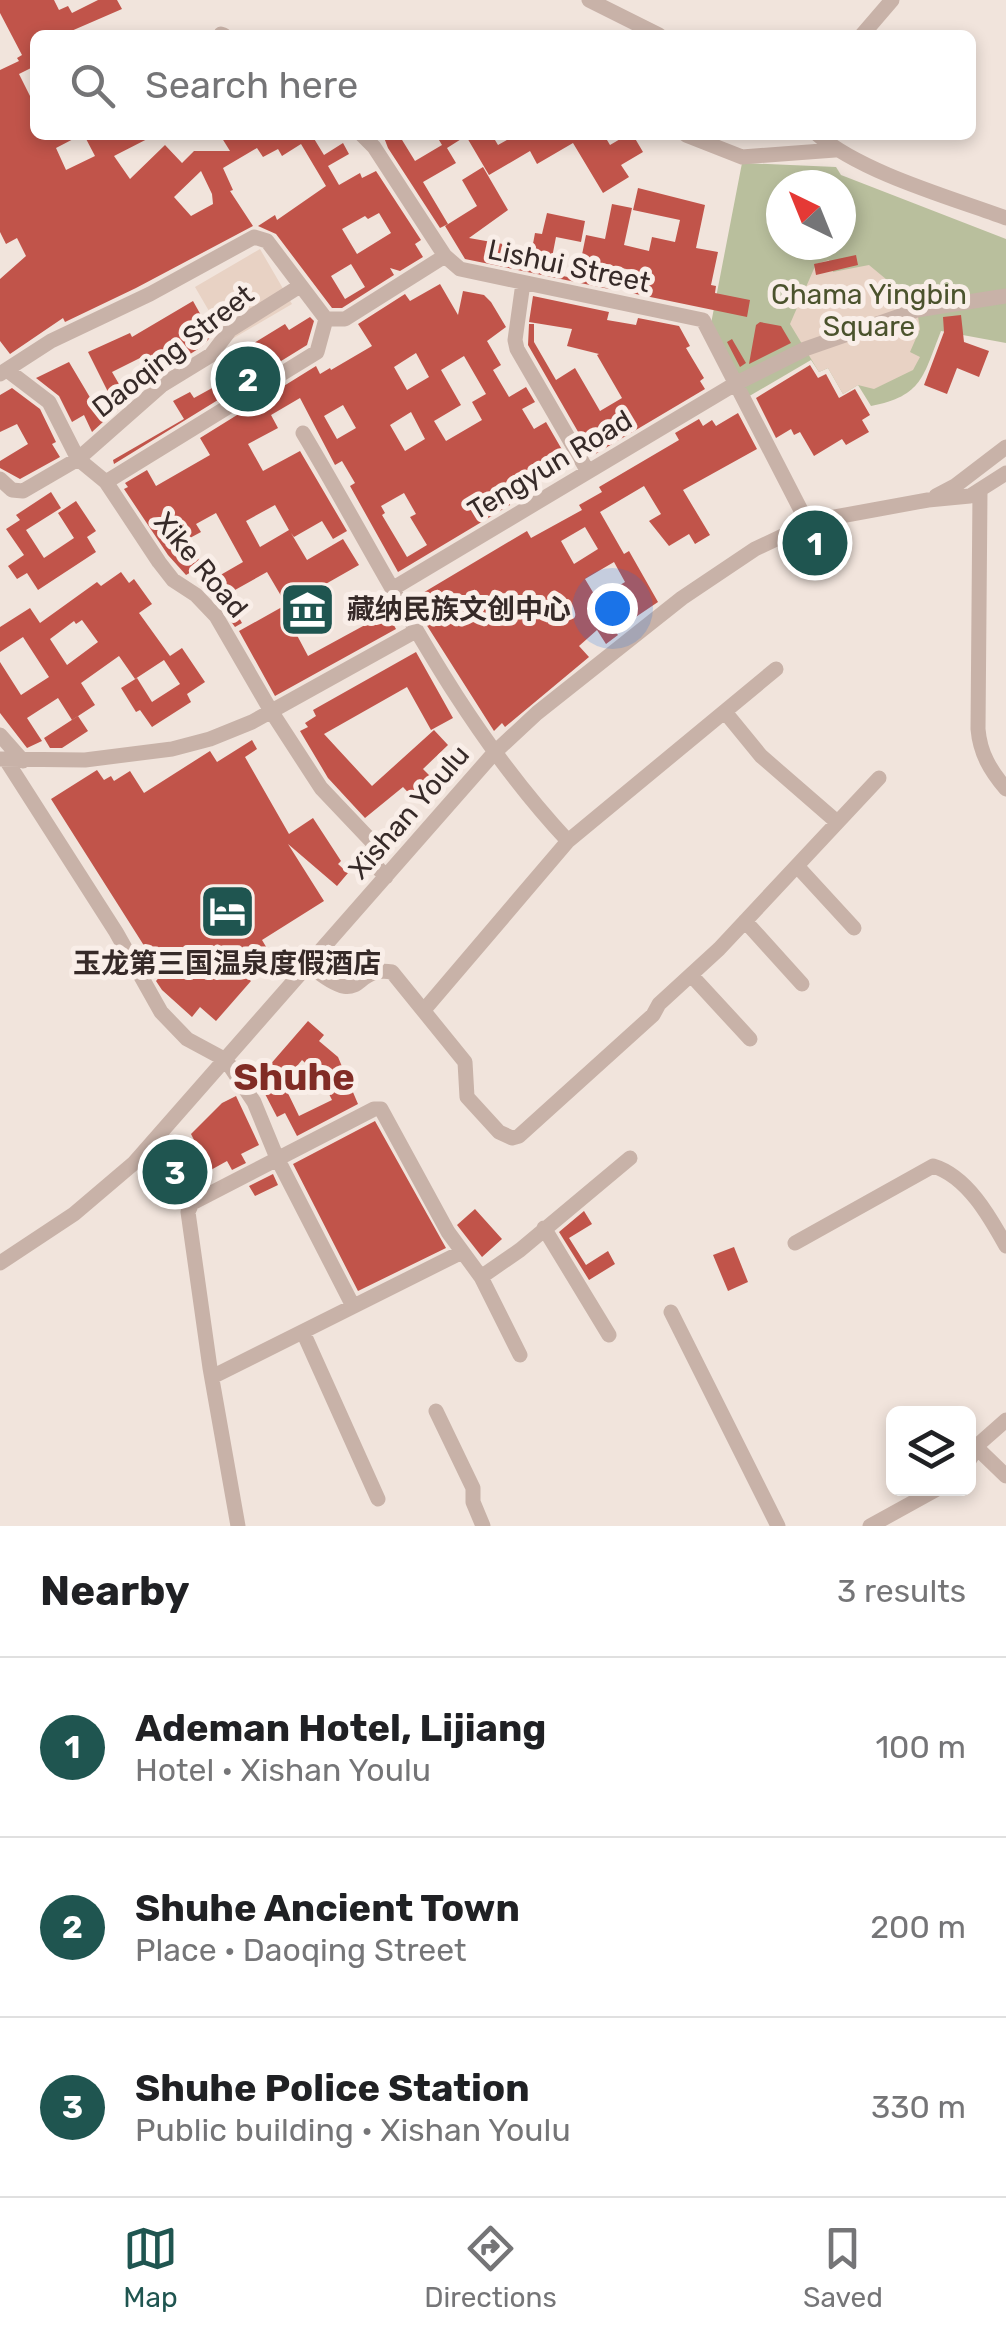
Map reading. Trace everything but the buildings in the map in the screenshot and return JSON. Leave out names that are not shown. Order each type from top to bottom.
[{"type":"street","points":[[589,0],[649,30]]},
{"type":"street","points":[[866,30],[892,0]]},
{"type":"street","points":[[622,30],[629,21]]},
{"type":"street","name":"Lishui Street","points":[[367,140],[445,256],[460,269],[703,320],[736,384]]},
{"type":"street","points":[[699,140],[742,157],[835,150]]},
{"type":"street","points":[[824,140],[835,150],[899,178],[1006,218]]},
{"type":"street","points":[[4,372],[51,341],[150,294],[254,237],[267,240],[326,319]]},
{"type":"street","points":[[326,319],[345,318],[445,256]]},
{"type":"street","points":[[523,282],[517,349],[588,470]]},
{"type":"street","name":"Daoqing Street","points":[[0,479],[12,490],[22,490],[78,458],[162,385],[211,355],[230,330],[300,286]]},
{"type":"street","name":"Tengyun Road","points":[[392,589],[736,384],[805,350],[918,310],[1006,296]]},
{"type":"street","points":[[106,482],[318,352],[326,319]]},
{"type":"street","name":"Xike Road","points":[[4,372],[48,402],[78,458],[106,482],[158,562],[216,616],[320,788],[377,847],[369,858],[386,876]]},
{"type":"street","points":[[736,384],[808,524]]},
{"type":"street","points":[[303,434],[414,632],[494,754],[568,841]]},
{"type":"street","points":[[928,500],[955,486],[1006,447]]},
{"type":"street","points":[[1006,473],[980,491],[978,729],[981,750],[1006,789]]},
{"type":"street","name":"Xishan Youlu","points":[[0,1263],[113,1183],[154,1143],[494,754],[537,713],[682,598],[754,549],[808,524],[928,500],[970,496],[980,491]]},
{"type":"street","points":[[9,760],[85,760],[172,749],[231,731],[414,632]]},
{"type":"street","points":[[424,1010],[568,841],[776,669]]},
{"type":"street","points":[[724,712],[761,756],[837,822]]},
{"type":"street","points":[[0,735],[9,760],[166,1020],[187,1040],[226,1060],[254,1102],[277,1158],[354,1306]]},
{"type":"street","points":[[309,965],[340,988],[352,987],[378,971],[392,972],[464,1062],[467,1097],[499,1132],[512,1138],[526,1132],[653,1014],[658,1004],[745,921],[879,778]]},
{"type":"street","points":[[797,866],[854,928]]},
{"type":"street","points":[[745,921],[802,984]]},
{"type":"street","points":[[690,975],[750,1039]]},
{"type":"street","points":[[238,1526],[188,1212],[192,1203],[374,1108],[381,1109],[480,1278],[520,1355]]},
{"type":"street","points":[[480,1278],[520,1250],[630,1158]]},
{"type":"street","points":[[794,1243],[934,1166],[946,1170],[982,1206],[1006,1246]]},
{"type":"street","points":[[544,1228],[609,1336]]},
{"type":"street","points":[[212,1377],[462,1252]]},
{"type":"street","points":[[671,1312],[778,1526]]},
{"type":"street","points":[[302,1332],[378,1498]]},
{"type":"street","points":[[436,1411],[473,1488],[475,1510],[483,1526]]},
{"type":"street","points":[[976,1451],[1006,1420]]},
{"type":"street","points":[[976,1457],[1006,1476]]},
{"type":"street","points":[[870,1526],[924,1496]]},
{"type":"green space","name":"Chama Yingbin Square","points":[[742,163],[838,170],[766,170],[766,260],[856,260],[856,181],[1006,239],[1006,343],[941,331],[919,382],[901,396],[871,406],[858,385],[843,394],[828,368],[819,372],[811,360],[746,398],[709,334]]},
{"type":"shaded area","points":[[260,249],[292,304],[227,342],[195,287]]},
{"type":"shaded area","points":[[829,260],[833,272],[869,265],[916,304],[920,329],[910,352],[920,357],[913,370],[874,389],[858,385],[843,394],[828,368],[819,372],[790,324],[816,264]]},
{"type":"place","name":"Shuhe Ancient Town","points":[[248,379]]},
{"type":"place","name":"Ademan Hotel, Lijiang","points":[[815,543]]},
{"type":"place","name":"藏纳民族文创中心","points":[[308,609]]},
{"type":"place","name":"玉龙第三国温泉度假酒店","points":[[227,912]]},
{"type":"place","name":"Shuhe Police Station","points":[[175,1172]]},
{"type":"district","name":"Shuhe","points":[[294,1077]]}]
